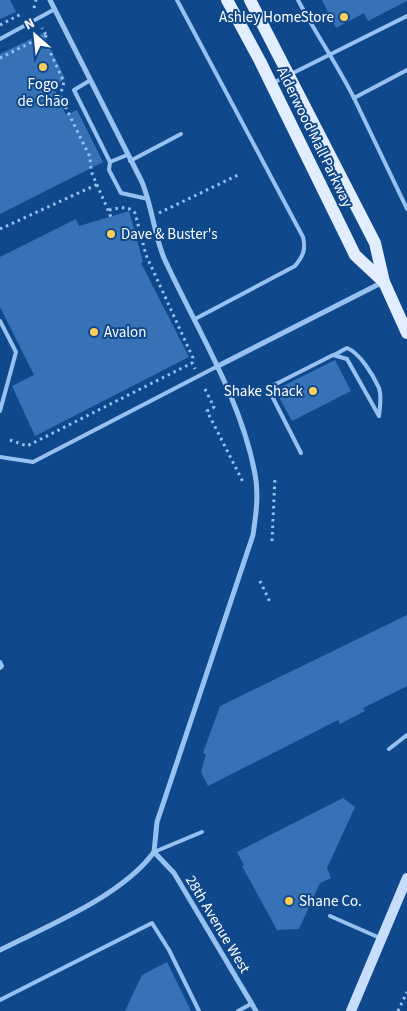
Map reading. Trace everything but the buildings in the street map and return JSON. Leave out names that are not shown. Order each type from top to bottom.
[{"type":"main road","name":"Alderwood Mall Parkway","points":[[227,0],[271,84],[355,255],[384,282]]},
{"type":"main road","name":"Alderwood Mall Parkway","points":[[250,0],[375,243],[384,282],[406,328]]},
{"type":"main road","points":[[351,1011],[407,878]]},
{"type":"street","points":[[0,950],[116,890],[143,868],[154,852],[157,822],[253,535],[257,505],[255,475],[247,444],[195,319],[164,256],[149,200],[50,0]]},
{"type":"street","points":[[216,367],[384,282]]},
{"type":"street","name":"28th Avenue West","points":[[154,852],[174,873],[256,1011]]},
{"type":"lane","points":[[177,0],[303,237],[306,248],[295,266],[195,319]]},
{"type":"lane","points":[[298,0],[321,43],[332,55],[407,209]]},
{"type":"lane","points":[[0,38],[55,9]]},
{"type":"lane","points":[[271,84],[407,16]]},
{"type":"lane","points":[[354,98],[407,70]]},
{"type":"lane","points":[[89,81],[74,90],[110,162],[109,170],[121,193],[149,200]]},
{"type":"lane","points":[[130,161],[181,134]]},
{"type":"lane","points":[[110,162],[127,155]]},
{"type":"lane","points":[[0,321],[16,352],[0,411]]},
{"type":"lane","points":[[301,453],[271,394],[270,387],[333,355],[347,348],[356,352],[379,388],[381,398],[379,416],[347,359],[333,355]]},
{"type":"lane","points":[[0,457],[33,462],[216,367]]},
{"type":"lane","points":[[0,662],[2,666],[0,668]]},
{"type":"lane","points":[[389,749],[407,735]]},
{"type":"lane","points":[[154,852],[202,832]]},
{"type":"lane","points":[[330,916],[382,938]]},
{"type":"lane","points":[[0,1000],[152,923],[169,950],[199,1011]]},
{"type":"lane","points":[[238,1011],[251,1004]]},
{"type":"path","points":[[33,9],[36,0]]},
{"type":"path","points":[[0,25],[24,13]]},
{"type":"path","points":[[42,28],[46,35],[45,41],[64,82],[60,96],[90,157],[91,170],[111,216]]},
{"type":"path","points":[[0,58],[46,35]]},
{"type":"path","points":[[137,218],[164,212],[238,175]]},
{"type":"path","points":[[0,229],[98,184]]},
{"type":"path","points":[[109,210],[131,208],[137,218],[146,255],[194,358],[192,363],[195,369]]},
{"type":"path","points":[[10,440],[27,446],[192,363]]},
{"type":"path","points":[[205,389],[214,407],[207,411],[243,482]]},
{"type":"path","points":[[272,541],[274,477]]},
{"type":"path","points":[[260,581],[270,602]]},
{"type":"path","points":[[398,1011],[407,992]]},
{"type":"place","name":"Ashley HomeStore","points":[[344,17]]},
{"type":"place","name":"Fogo de Chão","points":[[43,67]]},
{"type":"place","name":"Dave & Buster's","points":[[111,234]]},
{"type":"place","name":"Avalon","points":[[94,332]]},
{"type":"place","name":"Shake Shack","points":[[313,391]]},
{"type":"place","name":"Shane Co.","points":[[289,901]]}]
